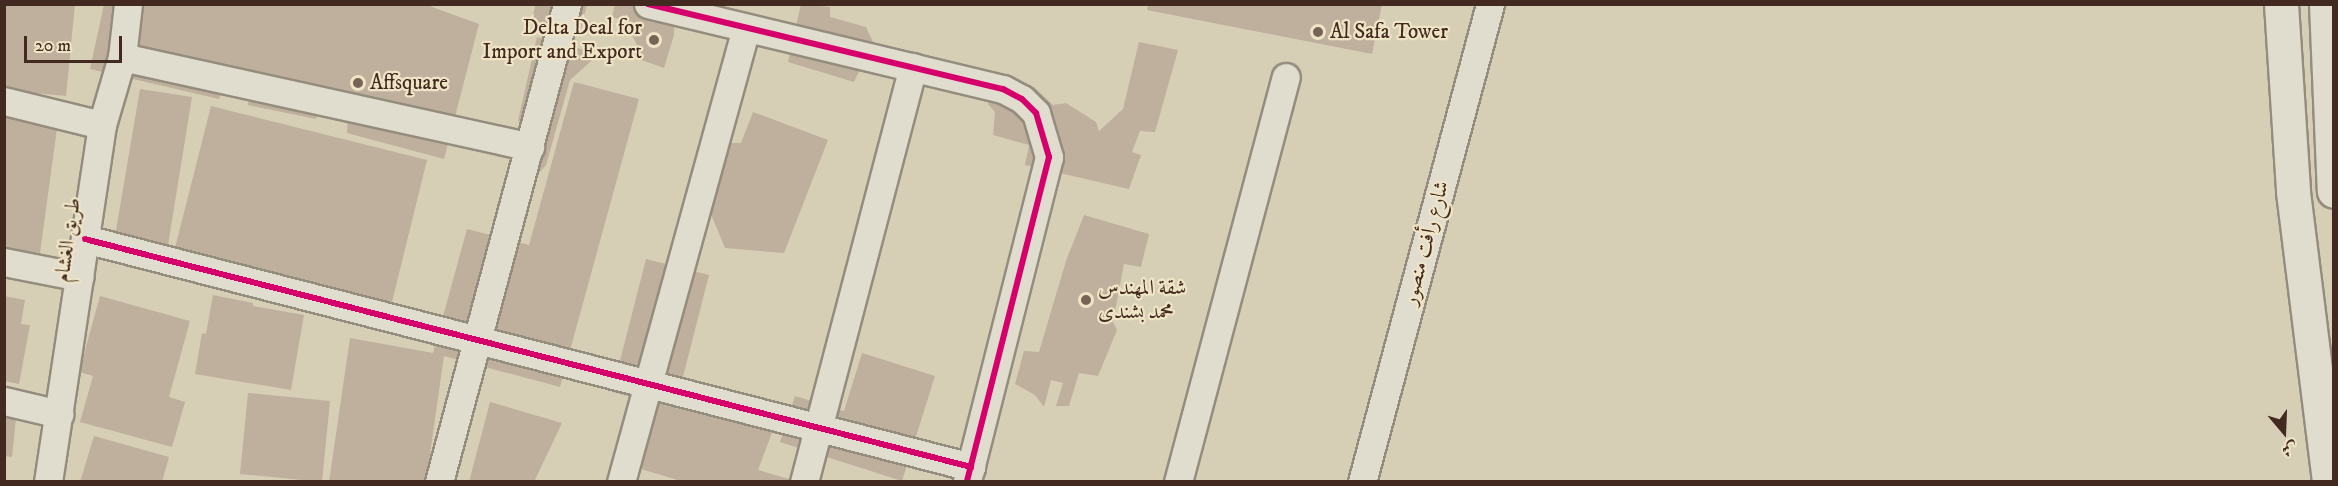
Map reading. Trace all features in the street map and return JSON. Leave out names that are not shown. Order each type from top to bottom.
[{"type":"street","name":"طريق الغشام","points":[[48,482],[102,125],[122,57],[128,4]]},
{"type":"street","points":[[439,482],[567,4]]},
{"type":"street","points":[[85,239],[817,427],[969,474],[1049,157],[1036,113],[1022,99],[1003,89],[648,4]]},
{"type":"street","name":"شارع رأفت منصور","points":[[1362,482],[1490,4]]},
{"type":"street","points":[[2281,4],[2293,192],[2329,482]]},
{"type":"street","points":[[2325,4],[2334,191]]},
{"type":"street","points":[[621,482],[746,28]]},
{"type":"street","points":[[122,57],[530,147]]},
{"type":"street","points":[[804,482],[913,68]]},
{"type":"street","points":[[1178,482],[1286,77]]},
{"type":"street","points":[[4,101],[102,125]]},
{"type":"street","points":[[4,262],[80,277]]},
{"type":"street","points":[[4,401],[59,414]]},
{"type":"building","points":[[4,4],[75,4],[66,96],[4,90]]},
{"type":"building","name":"Affsquare","points":[[104,4],[424,4],[479,24],[444,159],[347,133],[348,107],[323,92],[316,119],[248,105],[252,75],[229,70],[219,99],[90,69]]},
{"type":"building","points":[[536,4],[587,4],[580,34],[531,20]]},
{"type":"building","name":"Delta Deal for Import and Export","points":[[615,4],[675,4],[674,35],[664,68],[633,57],[637,45],[632,35],[636,24],[612,17]]},
{"type":"building","points":[[801,4],[830,7],[830,17],[866,27],[873,42],[854,82],[788,62]]},
{"type":"building","name":"Al Safa Tower","points":[[1148,4],[1382,4],[1372,54],[1147,10]]},
{"type":"building","points":[[537,37],[599,54],[570,80],[546,165],[538,174],[527,174],[526,123],[518,121]]},
{"type":"building","points":[[1139,42],[1178,50],[1155,132],[1140,131],[1132,152],[1141,155],[1129,189],[1025,165],[1029,145],[993,135],[995,112],[988,104],[999,78],[1026,91],[1034,87],[1053,105],[1066,103],[1096,122],[1099,131],[1123,109]]},
{"type":"building","points":[[574,82],[639,99],[560,387],[444,356],[426,482],[329,482],[350,338],[433,353],[467,229],[529,245]]},
{"type":"building","points":[[140,89],[192,97],[168,245],[115,236]]},
{"type":"building","points":[[211,106],[427,160],[392,302],[175,248]]},
{"type":"building","points":[[753,112],[828,140],[784,253],[725,248],[701,190],[725,143],[741,143]]},
{"type":"building","points":[[4,114],[58,121],[40,253],[4,248]]},
{"type":"building","name":"شقة المهندس محمد بشندى","points":[[1084,215],[1149,234],[1141,267],[1124,264],[1113,322],[1117,330],[1098,376],[1079,373],[1069,406],[1056,406],[1063,383],[1051,380],[1044,407],[1035,395],[1015,384],[1024,351],[1039,352],[1066,261]]},
{"type":"building","points":[[646,259],[709,275],[675,408],[773,430],[758,470],[799,482],[684,482],[638,468],[659,404],[612,392]]},
{"type":"building","points":[[213,295],[253,303],[253,306],[304,315],[291,390],[195,374],[202,333],[206,334]]},
{"type":"building","points":[[4,296],[25,300],[21,324],[30,325],[19,384],[4,381]]},
{"type":"building","points":[[100,296],[190,321],[169,397],[185,402],[172,447],[80,422],[93,376],[79,372]]},
{"type":"building","points":[[862,353],[935,376],[902,481],[780,442],[795,396],[844,411]]},
{"type":"building","points":[[248,393],[330,401],[322,482],[240,474]]},
{"type":"building","points":[[490,402],[562,423],[534,482],[469,482]]},
{"type":"building","points":[[4,407],[17,408],[12,457],[4,456]]},
{"type":"building","points":[[94,436],[169,457],[162,482],[80,482]]},
{"type":"cycle path","points":[[648,4],[1003,89],[1022,99],[1036,113],[1049,157],[967,482]]},
{"type":"cycle path","points":[[85,239],[971,467]]},
{"type":"place","name":"Al Safa Tower","points":[[1318,32]]},
{"type":"place","name":"Delta Deal for Import and Export","points":[[654,40]]},
{"type":"place","name":"Affsquare","points":[[358,83]]},
{"type":"place","name":"شقة المهندس محمد بشندى","points":[[1086,300]]}]
